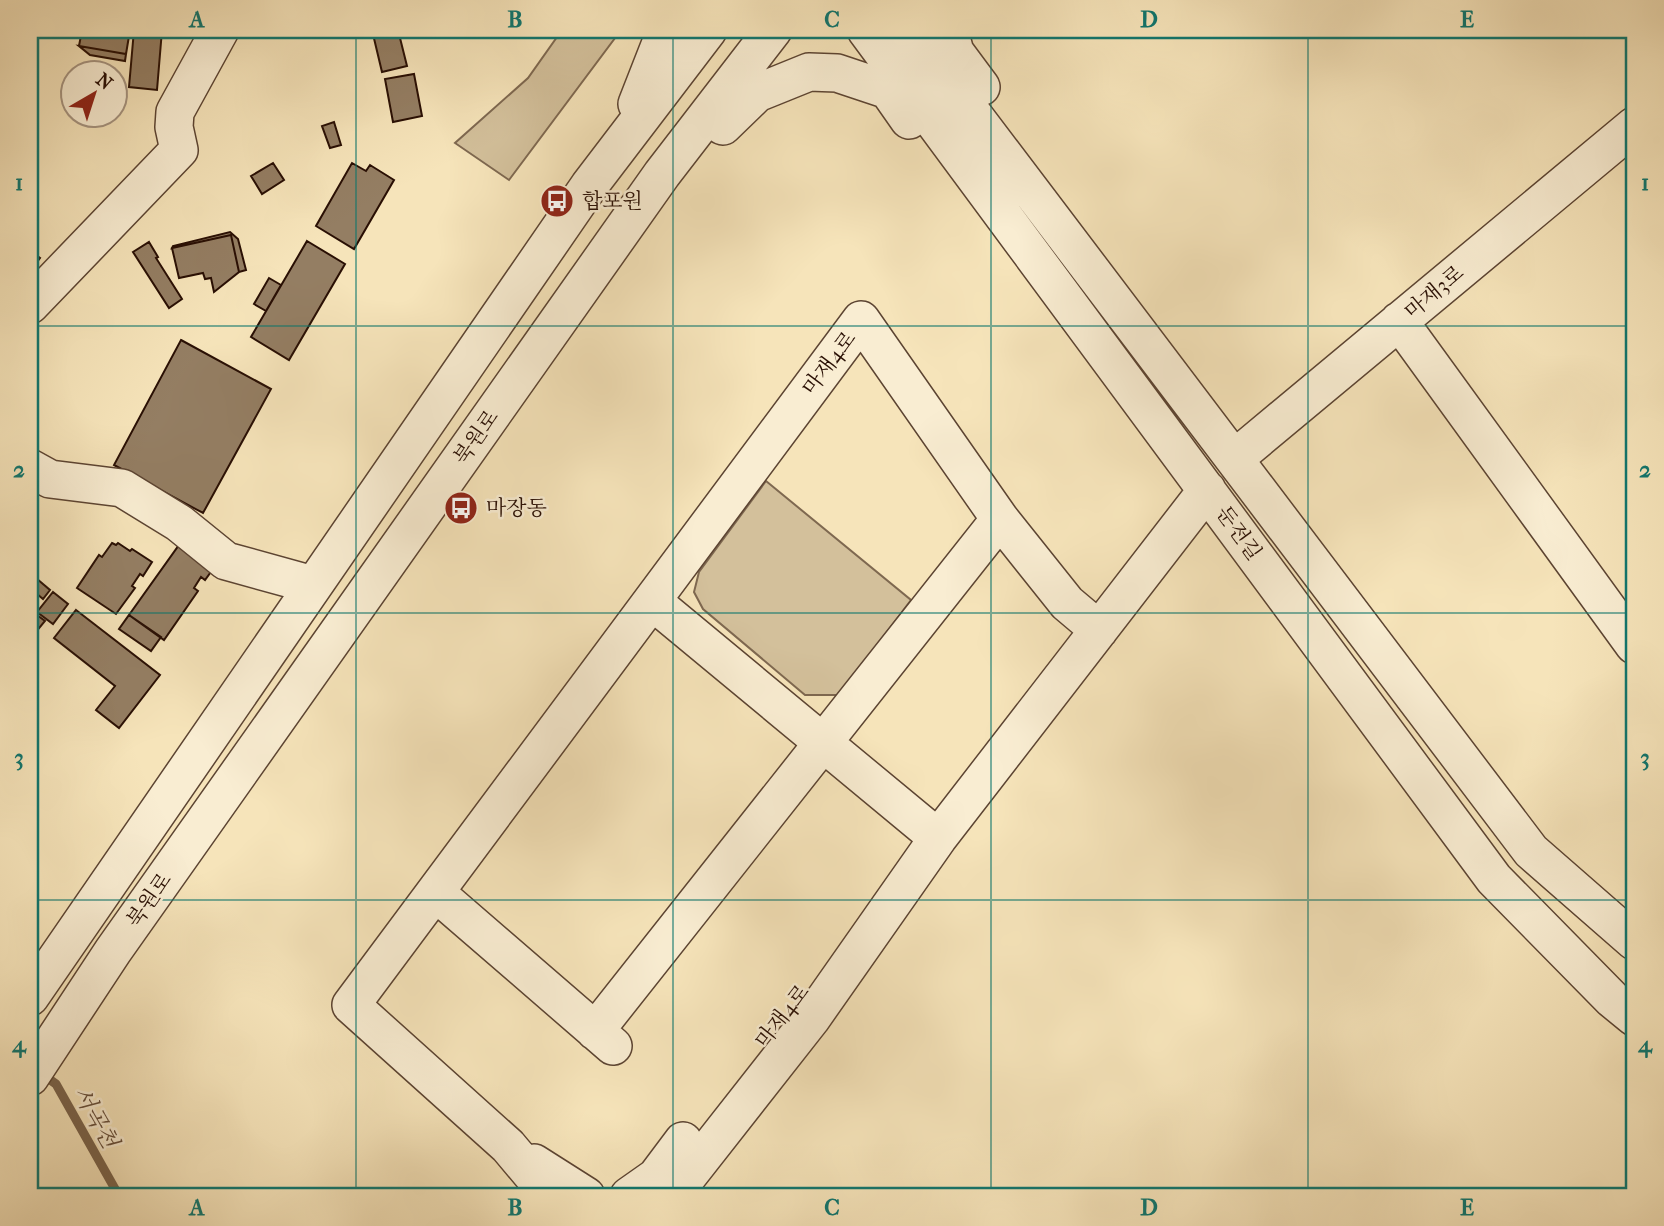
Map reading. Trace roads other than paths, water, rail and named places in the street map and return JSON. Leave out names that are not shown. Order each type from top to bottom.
[{"type":"street","points":[[30,305],[179,150],[174,127],[175,112],[220,30]]},
{"type":"street","points":[[622,143],[666,30]]},
{"type":"street","points":[[30,997],[589,186],[708,30]]},
{"type":"street","name":"북원로","points":[[30,1077],[113,951],[662,174],[773,30]]},
{"type":"street","name":"둔전길","points":[[866,30],[1494,879],[1612,999],[1634,1017]]},
{"type":"street","name":"둔전길","points":[[906,30],[925,51],[1531,850],[1634,941]]},
{"type":"street","points":[[949,30],[955,52],[1021,142],[1044,208]]},
{"type":"street","points":[[662,174],[720,128],[757,93],[809,72],[836,73],[888,90],[946,170],[1010,224]]},
{"type":"street","name":"마재3로","points":[[1234,459],[1634,126]]},
{"type":"street","name":"마재4로","points":[[550,1196],[508,1146],[351,1005],[861,320],[1000,519],[1067,603],[1098,630]]},
{"type":"street","points":[[1399,321],[1634,645]]},
{"type":"street","points":[[30,468],[50,479],[122,488],[179,523],[226,561],[313,585]]},
{"type":"street","name":"마재4로","points":[[672,1196],[811,1018],[938,838],[1207,490]]},
{"type":"street","points":[[435,892],[604,1039],[823,743],[1000,519]]},
{"type":"street","points":[[652,601],[938,838]]},
{"type":"street","name":"마재4로","points":[[629,1196],[656,1177],[808,982],[938,838]]},
{"type":"street","name":"마재4로","points":[[508,1146],[586,1196]]},
{"type":"waterway","name":"서곡천","points":[[42,1074],[56,1084],[119,1196]]},
{"type":"place","name":"합포원","points":[[557,201]]},
{"type":"place","name":"마장동","points":[[461,508]]}]
